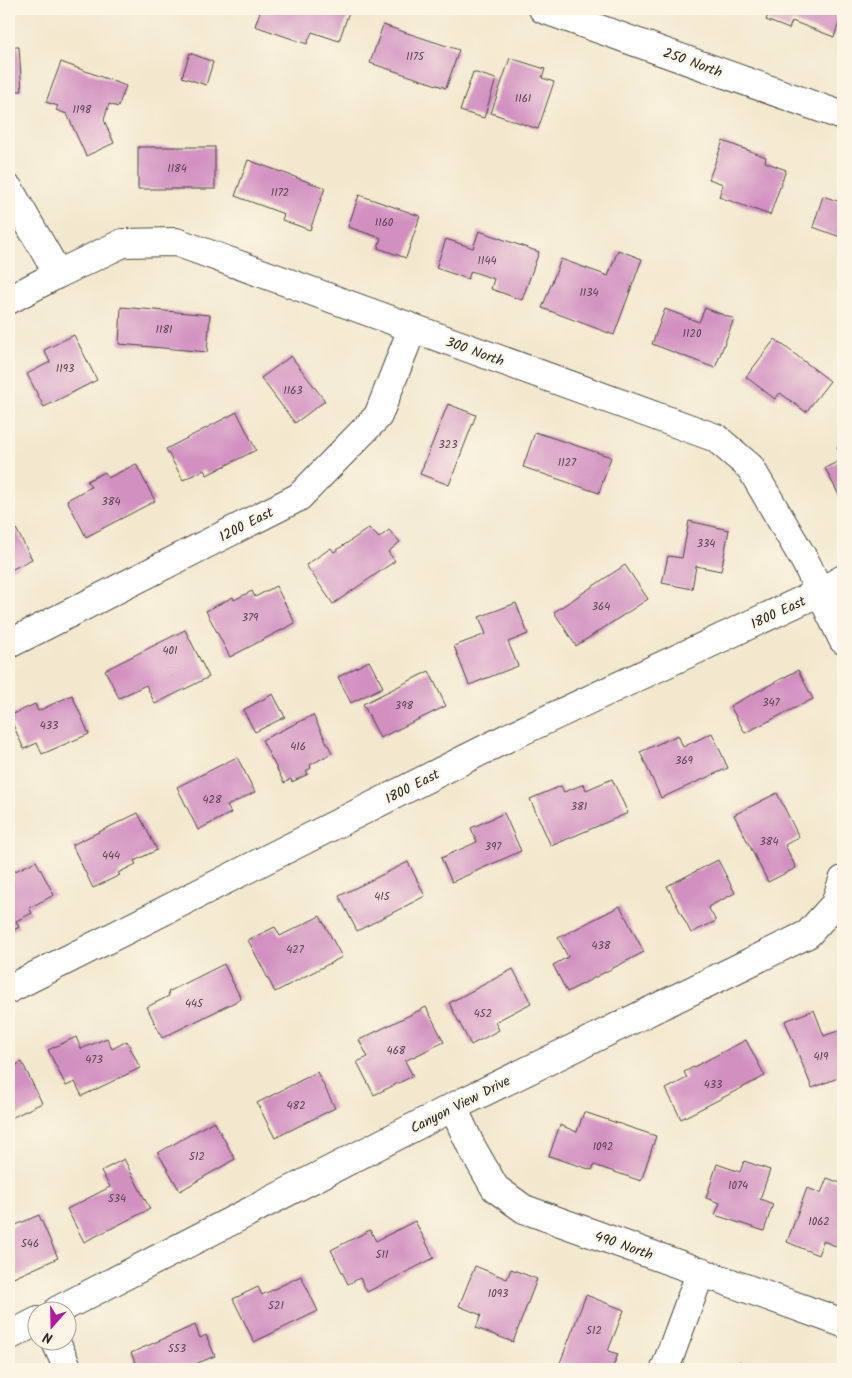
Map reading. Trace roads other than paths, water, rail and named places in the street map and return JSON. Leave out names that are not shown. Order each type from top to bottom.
[{"type":"street","name":"250 North","points":[[543,9],[843,116]]},
{"type":"street","points":[[9,188],[58,274]]},
{"type":"street","name":"300 North","points":[[9,300],[123,243],[176,242],[716,438],[750,467],[806,563],[820,592]]},
{"type":"street","name":"1200 East","points":[[9,644],[299,497],[378,416],[412,329]]},
{"type":"street","name":"1800 East","points":[[9,989],[507,738],[820,592],[843,579]]},
{"type":"street","points":[[820,592],[843,640]]},
{"type":"street","name":"Canyon View Drive","points":[[77,1300],[453,1107],[808,934],[835,904],[843,880]]},
{"type":"street","name":"490 North","points":[[453,1107],[471,1146],[495,1188],[524,1209],[843,1323]]},
{"type":"street","points":[[665,1369],[701,1271]]},
{"type":"street","points":[[9,1336],[28,1326]]},
{"type":"street","points":[[59,1350],[68,1369]]}]
